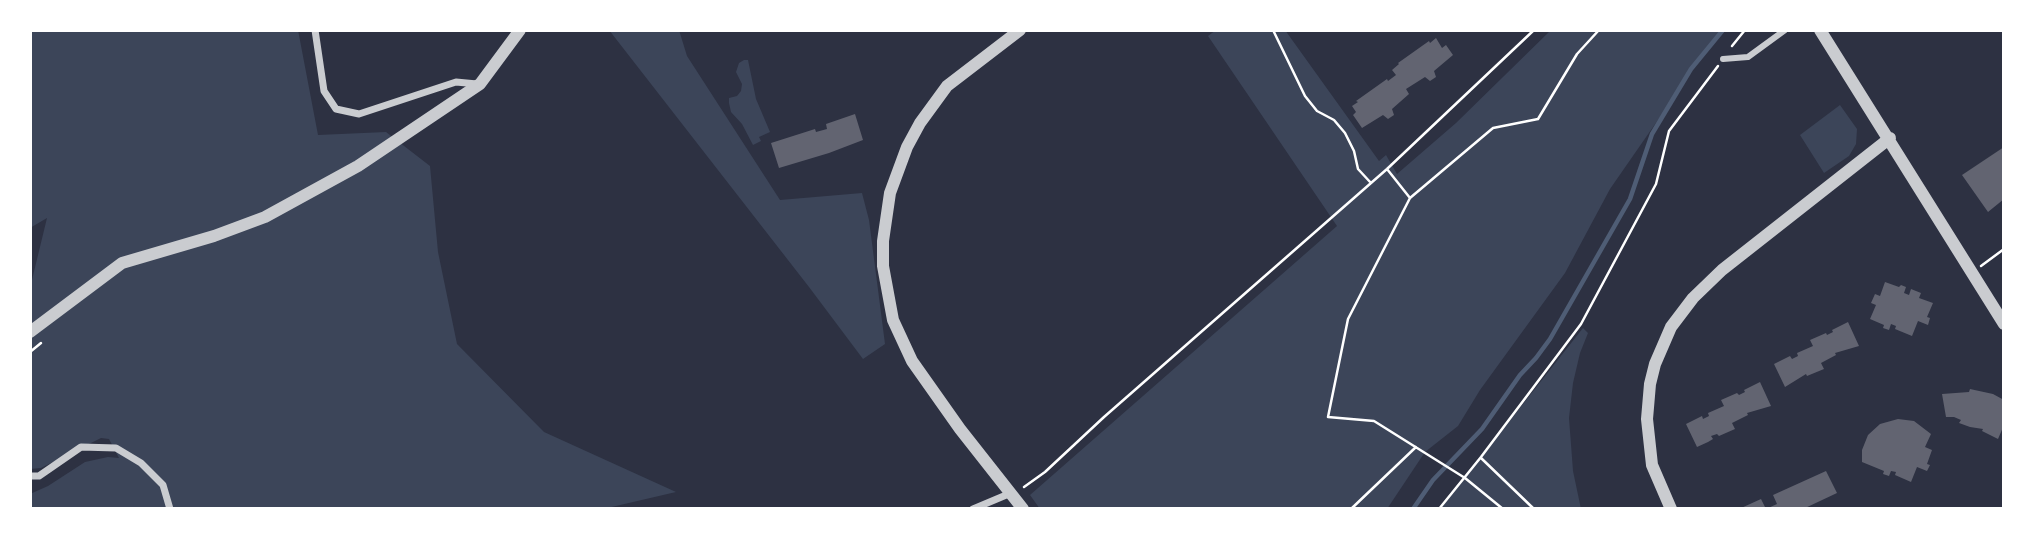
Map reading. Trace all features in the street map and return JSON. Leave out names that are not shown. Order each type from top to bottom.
[{"type":"street","points":[[315,30],[324,92],[336,109],[359,114],[456,82],[480,84]]},
{"type":"street","points":[[30,332],[122,263],[214,236],[265,217],[358,166],[480,84],[520,30]]},
{"type":"street","points":[[1020,30],[947,86],[920,123],[907,147],[890,193],[883,241],[883,266],[900,340],[934,394],[1023,509]]},
{"type":"street","points":[[1723,59],[1748,57],[1785,30]]},
{"type":"street","points":[[1826,32],[2004,324]]},
{"type":"street","points":[[1671,509],[1652,465],[1647,419],[1655,364],[1671,327],[1693,298],[1721,270],[1890,138]]},
{"type":"street","points":[[30,476],[39,476],[81,447],[116,448],[141,463],[163,485],[170,509]]},
{"type":"street","points":[[973,509],[1011,493]]},
{"type":"path","points":[[1273,30],[1305,96],[1317,111],[1334,120],[1345,133],[1354,151],[1357,169],[1371,183]]},
{"type":"path","points":[[1011,493],[1030,484],[1045,472],[1104,416],[1387,169],[1534,30]]},
{"type":"path","points":[[1503,509],[1465,478],[1374,421],[1328,417],[1348,319],[1410,198],[1493,128],[1538,119],[1577,54],[1599,30]]},
{"type":"path","points":[[1439,509],[1581,324],[1656,184],[1669,131],[1745,30]]},
{"type":"path","points":[[1387,169],[1410,198]]},
{"type":"path","points":[[1973,272],[2004,249]]},
{"type":"path","points":[[1351,509],[1416,447]]},
{"type":"path","points":[[1481,457],[1534,509]]},
{"type":"shaded area","points":[[30,30],[298,30],[318,135],[386,132],[430,166],[438,252],[457,344],[544,432],[676,492],[603,509],[30,509],[30,494],[48,486],[85,462],[108,457],[119,458],[109,439],[101,438],[41,468],[30,469],[30,288],[47,218],[30,228]]},
{"type":"shaded area","points":[[609,30],[679,30],[687,56],[780,200],[862,193],[869,220],[885,344],[863,359]]},
{"type":"shaded area","points":[[1216,30],[1285,30],[1379,161],[1386,155],[1397,174],[1456,123],[1551,30],[1724,30],[1712,42],[1610,189],[1565,273],[1480,390],[1458,426],[1425,452],[1387,509],[1040,509],[1030,495],[1337,226],[1208,36]]},
{"type":"shaded area","points":[[748,60],[756,99],[770,132],[759,137],[761,141],[753,145],[742,124],[731,112],[729,103],[729,98],[737,96],[741,91],[742,84],[736,72],[739,63]]},
{"type":"shaded area","points":[[1840,105],[1857,129],[1856,144],[1849,156],[1824,173],[1800,135]]},
{"type":"shaded area","points":[[1583,328],[1588,333],[1573,383],[1569,418],[1573,471],[1581,509],[1440,509]]},
{"type":"building","points":[[1436,38],[1442,48],[1446,45],[1453,55],[1434,71],[1436,77],[1430,81],[1425,77],[1406,89],[1409,94],[1392,109],[1394,115],[1388,119],[1383,115],[1362,128],[1353,115],[1356,112],[1352,106],[1358,102],[1356,101],[1396,75],[1392,70],[1398,63]]},
{"type":"building","points":[[855,114],[863,140],[779,168],[771,143],[815,129],[816,132],[827,129],[826,124]]},
{"type":"building","points":[[2004,147],[2004,199],[1988,212],[1962,175]]},
{"type":"building","points":[[1885,282],[1906,287],[1904,293],[1909,295],[1911,289],[1921,293],[1919,298],[1933,303],[1927,317],[1930,318],[1928,325],[1918,321],[1912,336],[1895,329],[1896,326],[1891,324],[1889,330],[1883,328],[1884,325],[1870,319],[1876,305],[1871,303],[1875,294],[1880,296]]},
{"type":"building","points":[[1848,322],[1859,346],[1835,353],[1836,355],[1821,363],[1824,369],[1807,376],[1806,374],[1785,387],[1774,364],[1790,356],[1792,359],[1798,356],[1797,353],[1813,346],[1810,340],[1826,333],[1827,335]]},
{"type":"building","points":[[1760,382],[1771,406],[1747,413],[1748,415],[1732,423],[1735,429],[1719,436],[1711,436],[1713,439],[1697,447],[1686,424],[1702,416],[1703,419],[1709,416],[1708,413],[1724,406],[1721,400],[1737,393],[1739,395]]},
{"type":"building","points":[[1970,389],[1993,394],[2004,400],[2004,425],[1998,439],[1982,431],[1983,429],[1959,423],[1961,420],[1954,417],[1946,417],[1942,394],[1969,392]]},
{"type":"building","points":[[1898,419],[1914,421],[1931,434],[1925,447],[1932,450],[1927,464],[1930,465],[1927,471],[1917,467],[1911,482],[1895,475],[1896,472],[1891,471],[1889,476],[1883,474],[1884,471],[1862,462],[1862,450],[1868,435],[1880,424]]},
{"type":"building","points":[[1826,471],[1837,493],[1803,509],[1766,509],[1777,504],[1773,495]]},
{"type":"building","points":[[1761,499],[1766,509],[1739,509]]},
{"type":"waterway","points":[[1413,509],[1433,480],[1482,429],[1520,375],[1550,339],[1630,199],[1652,134],[1691,69],[1723,30]]}]
